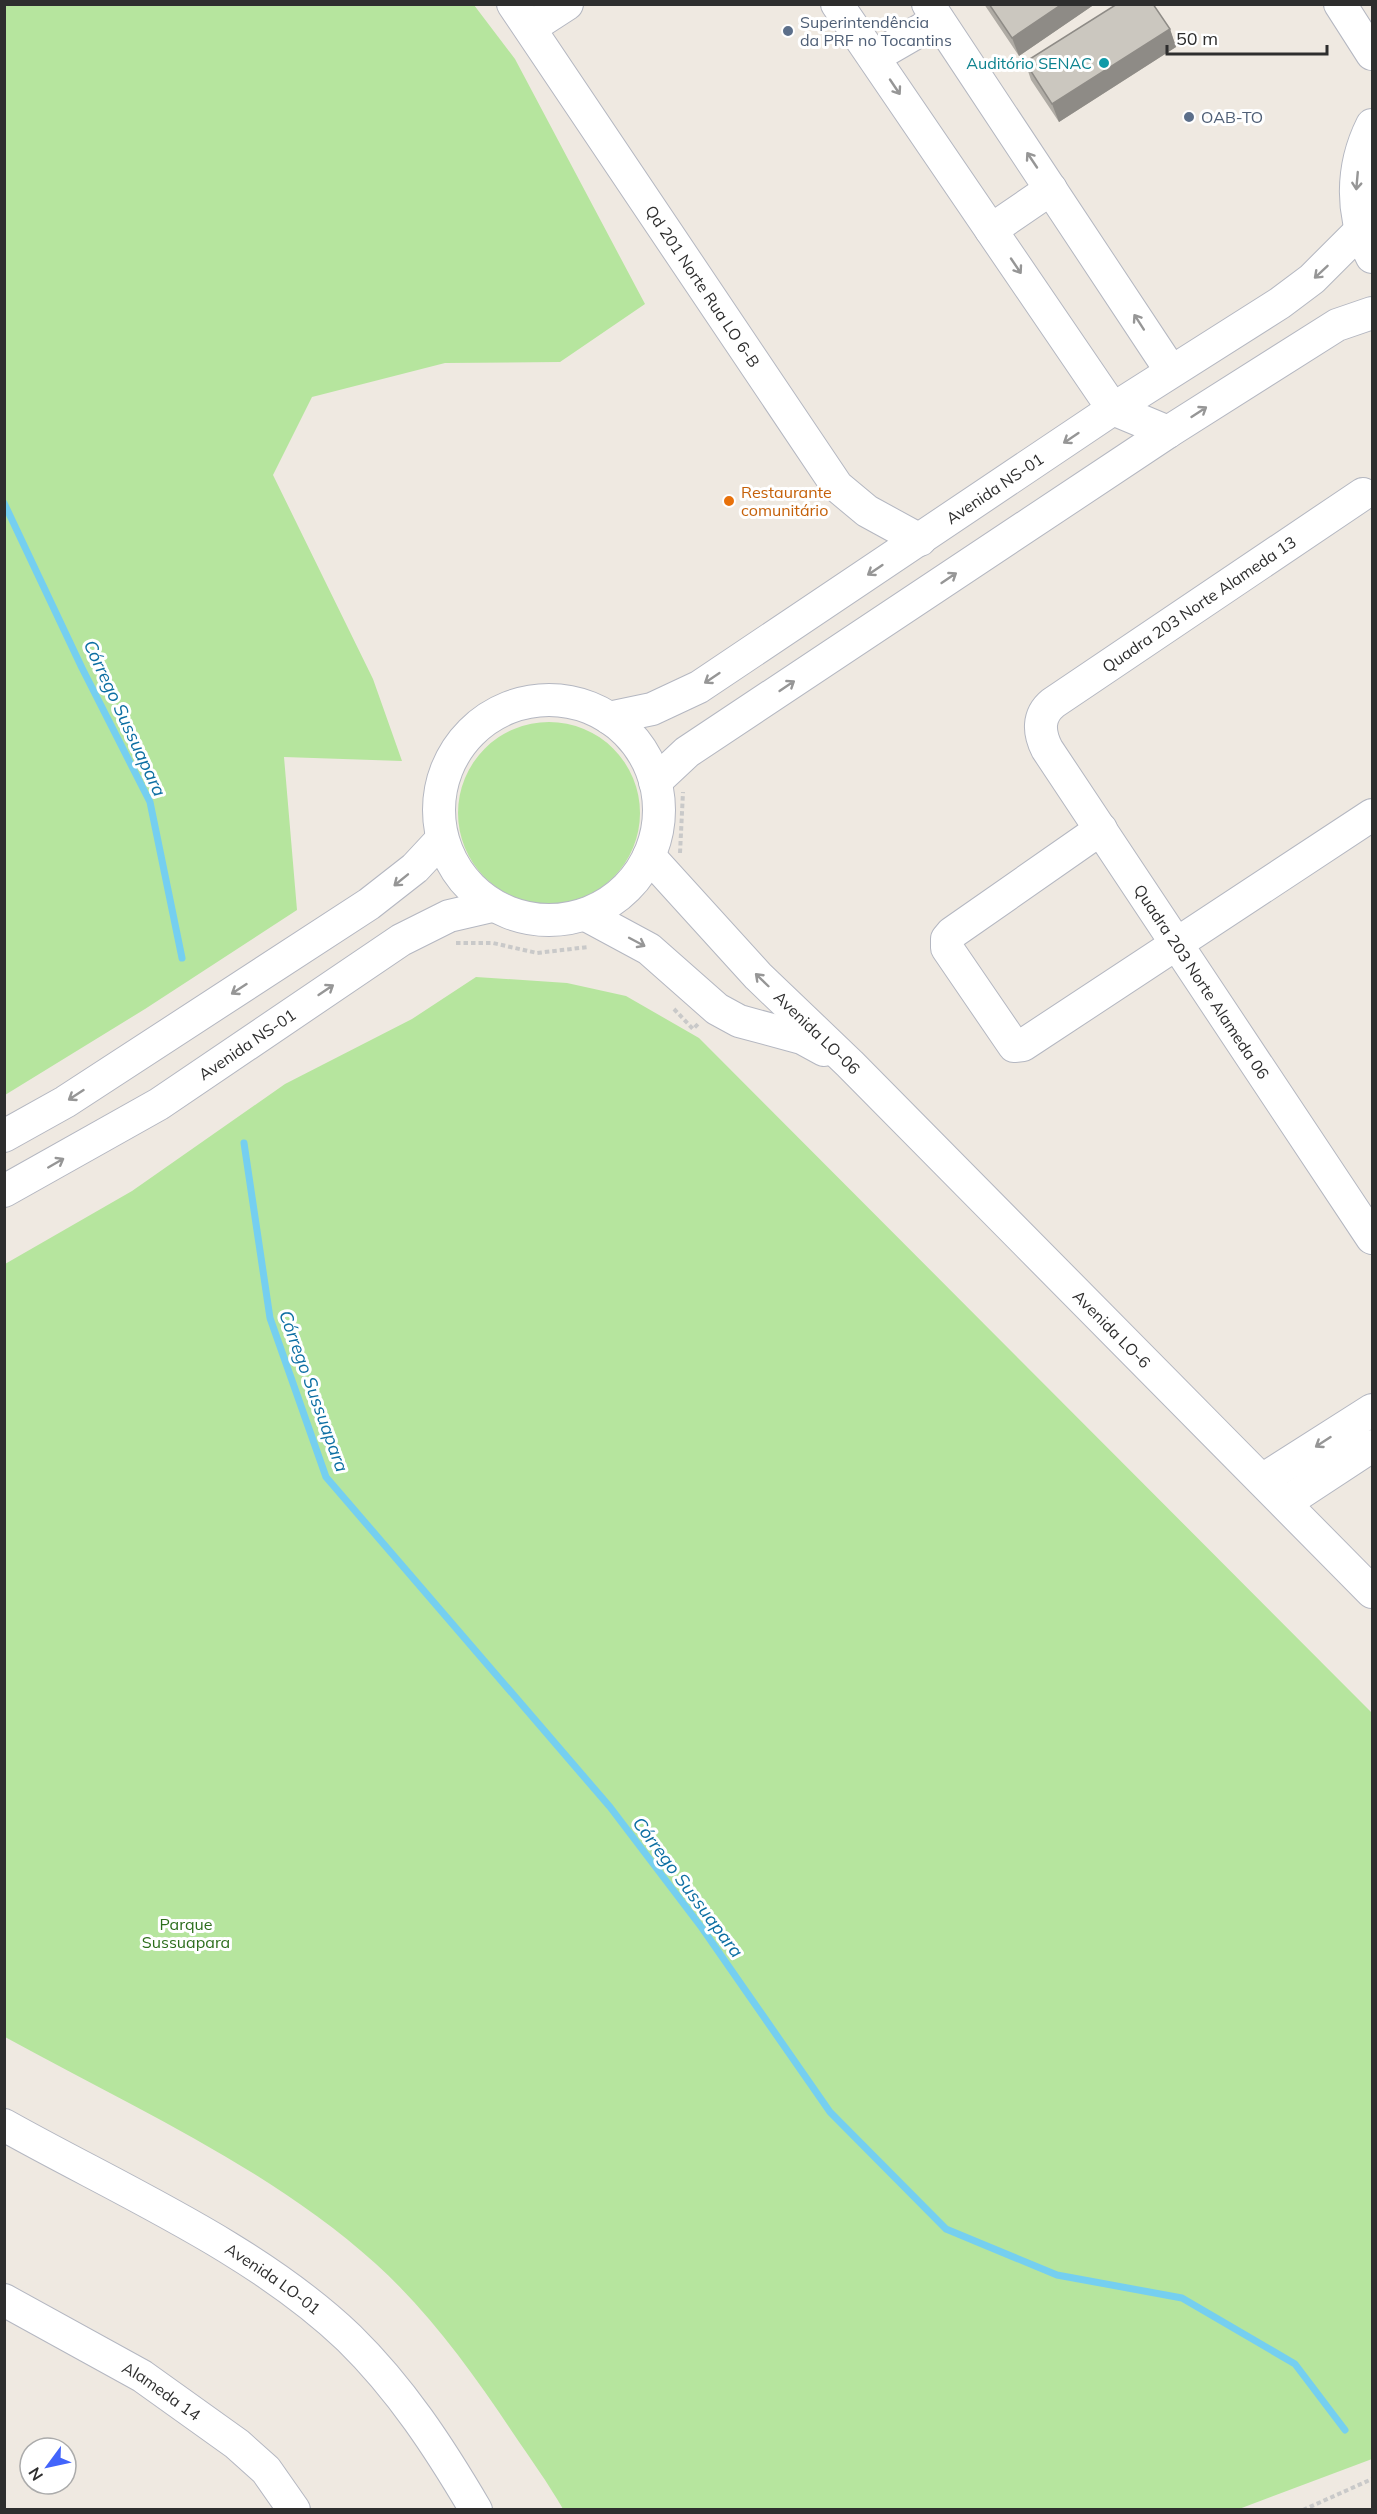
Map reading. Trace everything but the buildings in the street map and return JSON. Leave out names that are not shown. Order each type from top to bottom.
[{"type":"street","points":[[522,16],[567,4]]},
{"type":"street","points":[[837,4],[1113,409],[1168,432]]},
{"type":"street","points":[[1340,4],[1372,54]]},
{"type":"street","points":[[874,57],[933,12],[1171,371]]},
{"type":"street","name":"Qd 201 Norte Rua LO 6-B","points":[[522,16],[837,486],[867,511],[920,540]]},
{"type":"street","name":"Avenida NS-01","points":[[609,718],[652,709],[699,687],[1113,409],[1367,243],[1357,207],[1356,176],[1361,153],[1372,125]]},
{"type":"street","points":[[991,230],[1051,189]]},
{"type":"street","points":[[655,782],[687,752],[1168,432],[1337,325],[1372,313]]},
{"type":"street","name":"Quadra 203 Norte Alameda 13","points":[[1041,721],[1053,703],[1363,494]]},
{"type":"street","points":[[565,700],[586,706],[609,718],[625,730],[643,754],[655,782],[664,858],[624,892],[586,915],[547,921],[521,917],[492,906],[467,884],[442,839],[438,803],[447,767],[466,736],[494,713],[529,701],[565,700]]},
{"type":"street","name":"Quadra 203 Norte Alameda 06","points":[[1041,721],[1041,738],[1047,749],[1371,1234]]},
{"type":"street","points":[[1101,829],[952,933],[946,943],[1014,1046],[1023,1046],[1372,815]]},
{"type":"street","points":[[4,1136],[65,1102],[369,904],[415,868],[442,839]]},
{"type":"street","name":"Avenida LO-06","points":[[664,858],[758,976],[850,1064]]},
{"type":"street","name":"Avenida NS-01","points":[[4,1191],[159,1104],[401,940],[450,916],[492,906]]},
{"type":"street","name":"Avenida LO-06","points":[[586,915],[649,949],[717,1009],[739,1020],[802,1038],[850,1064]]},
{"type":"street","name":"Avenida LO-6","points":[[850,1064],[1372,1592]]},
{"type":"street","points":[[1262,1480],[1372,1410]]},
{"type":"street","points":[[1285,1503],[1372,1446]]},
{"type":"street","name":"Avenida LO-01","points":[[4,2125],[224,2246],[303,2299],[356,2345],[400,2394],[433,2437],[476,2510]]},
{"type":"street","name":"Alameda 14","points":[[4,2300],[141,2376],[237,2444],[266,2470],[294,2510]]},
{"type":"path","points":[[664,858],[683,792],[689,784]]},
{"type":"path","points":[[450,943],[494,943],[537,953],[600,945]]},
{"type":"path","points":[[671,1005],[693,1029],[717,1009]]},
{"type":"path","points":[[1303,2510],[1372,2479]]},
{"type":"green space","points":[[4,5],[474,5],[515,59],[645,304],[560,362],[445,363],[312,397],[273,475],[373,679],[402,761],[284,757],[297,910],[145,1009],[5,1095]]},
{"type":"green space","points":[[549,722],[584,729],[613,749],[633,778],[640,813],[633,848],[613,877],[584,897],[549,904],[514,897],[485,877],[465,848],[458,813],[465,778],[485,749],[514,729]]},
{"type":"green space","name":"Parque Sussuapara","points":[[476,977],[567,983],[626,996],[699,1038],[1372,1713],[1372,2459],[1239,2509],[563,2509],[450,2344],[415,2303],[376,2264],[290,2197],[244,2168],[197,2140],[5,2037],[5,1264],[132,1191],[285,1084],[412,1019]]},
{"type":"waterway","name":"Córrego Sussuapara","points":[[4,503],[82,668],[150,802],[182,958]]},
{"type":"waterway","name":"Córrego Sussuapara","points":[[244,1143],[270,1318],[326,1477],[610,1807],[702,1928],[830,2112],[946,2229],[1057,2275],[1182,2298],[1295,2364],[1345,2430]]},
{"type":"place","name":"Superintendência da PRF no Tocantins","points":[[788,31]]},
{"type":"place","name":"Auditório SENAC","points":[[1104,63]]},
{"type":"place","name":"OAB-TO","points":[[1189,117]]},
{"type":"place","name":"Restaurante comunitário","points":[[729,501]]}]
